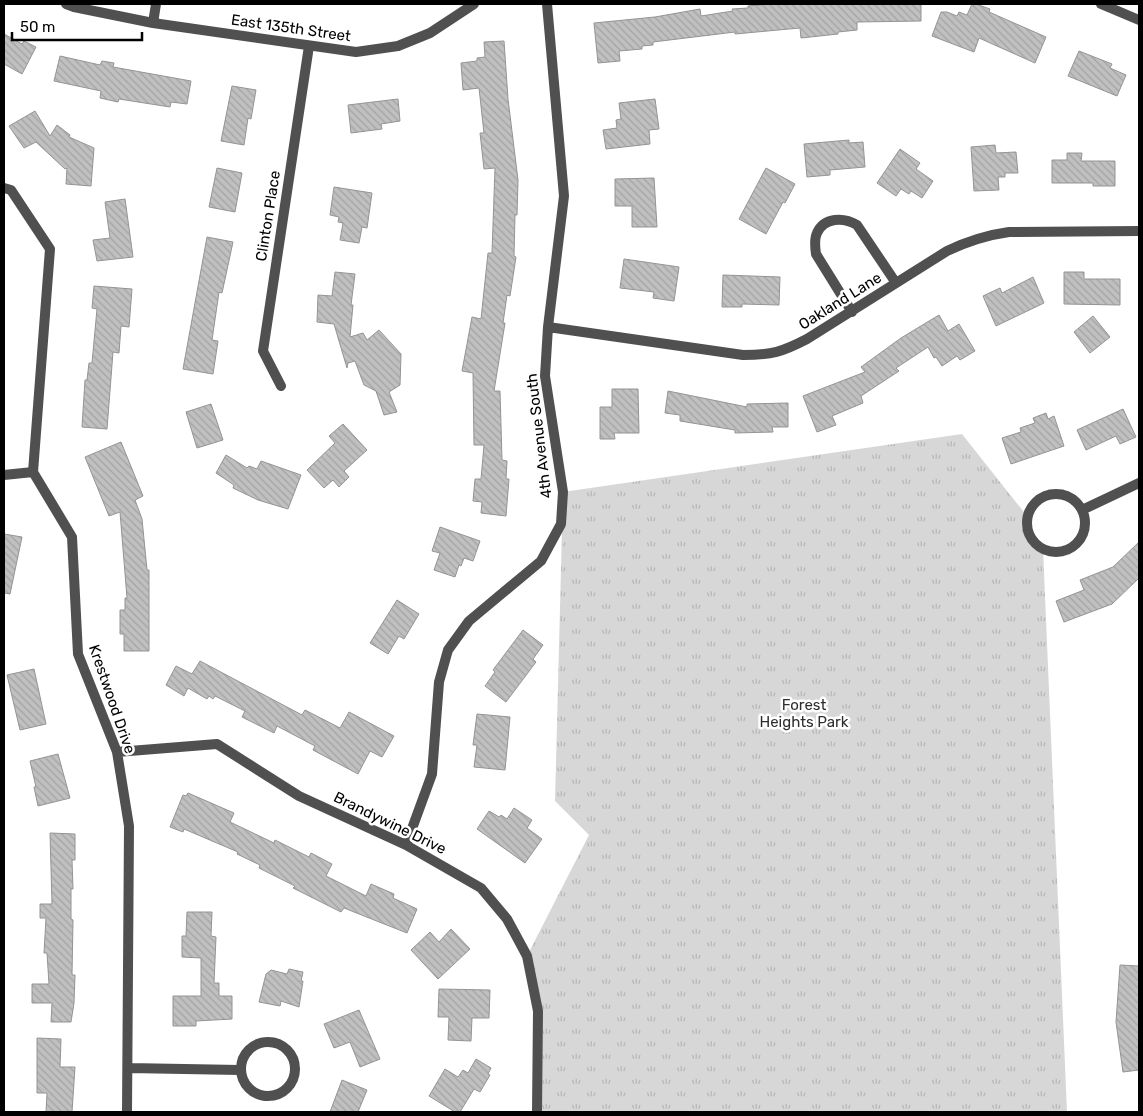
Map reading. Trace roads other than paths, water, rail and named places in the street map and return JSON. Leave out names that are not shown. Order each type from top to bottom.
[{"type":"street","name":"East 135th Street","points":[[66,4],[153,23],[356,52],[398,46],[430,32],[474,4]]},
{"type":"street","points":[[153,23],[156,4]]},
{"type":"street","name":"4th Avenue South","points":[[406,845],[432,774],[438,682],[448,650],[469,621],[541,561],[561,524],[563,492],[545,376],[548,327],[564,196],[547,4]]},
{"type":"street","points":[[1101,4],[1139,20]]},
{"type":"street","name":"Clinton Place","points":[[281,386],[263,351],[309,46]]},
{"type":"street","points":[[4,188],[11,190],[50,249],[33,472],[4,475]]},
{"type":"street","points":[[852,312],[816,254],[814,243],[817,233],[823,225],[831,220],[842,220],[850,221],[857,225],[896,283]]},
{"type":"street","name":"Oakland Lane","points":[[548,327],[743,355],[768,355],[787,349],[807,339],[947,251],[967,241],[1009,232],[1139,231]]},
{"type":"street","name":"Krestwood Drive","points":[[33,472],[72,537],[78,654],[117,752],[129,826],[127,1112]]},
{"type":"street","points":[[1082,510],[1139,482]]},
{"type":"street","points":[[1050,494],[1061,494],[1074,500],[1082,510],[1085,521],[1083,532],[1076,544],[1066,550],[1055,552],[1043,549],[1035,544],[1030,537],[1027,527],[1027,516],[1032,506],[1039,499],[1050,494]]},
{"type":"street","name":"Brandywine Drive","points":[[117,752],[217,744],[299,796],[406,845],[481,888],[507,918],[527,956],[538,1011],[537,1112]]},
{"type":"street","points":[[260,1042],[279,1044],[292,1056],[295,1065],[295,1074],[292,1082],[279,1094],[270,1097],[253,1093],[246,1087],[240,1070],[241,1061],[245,1053],[252,1046],[260,1042]]},
{"type":"street","points":[[128,1068],[240,1070]]},
{"type":"park label","name":"Forest Heights Park","points":[[804,714]]}]
